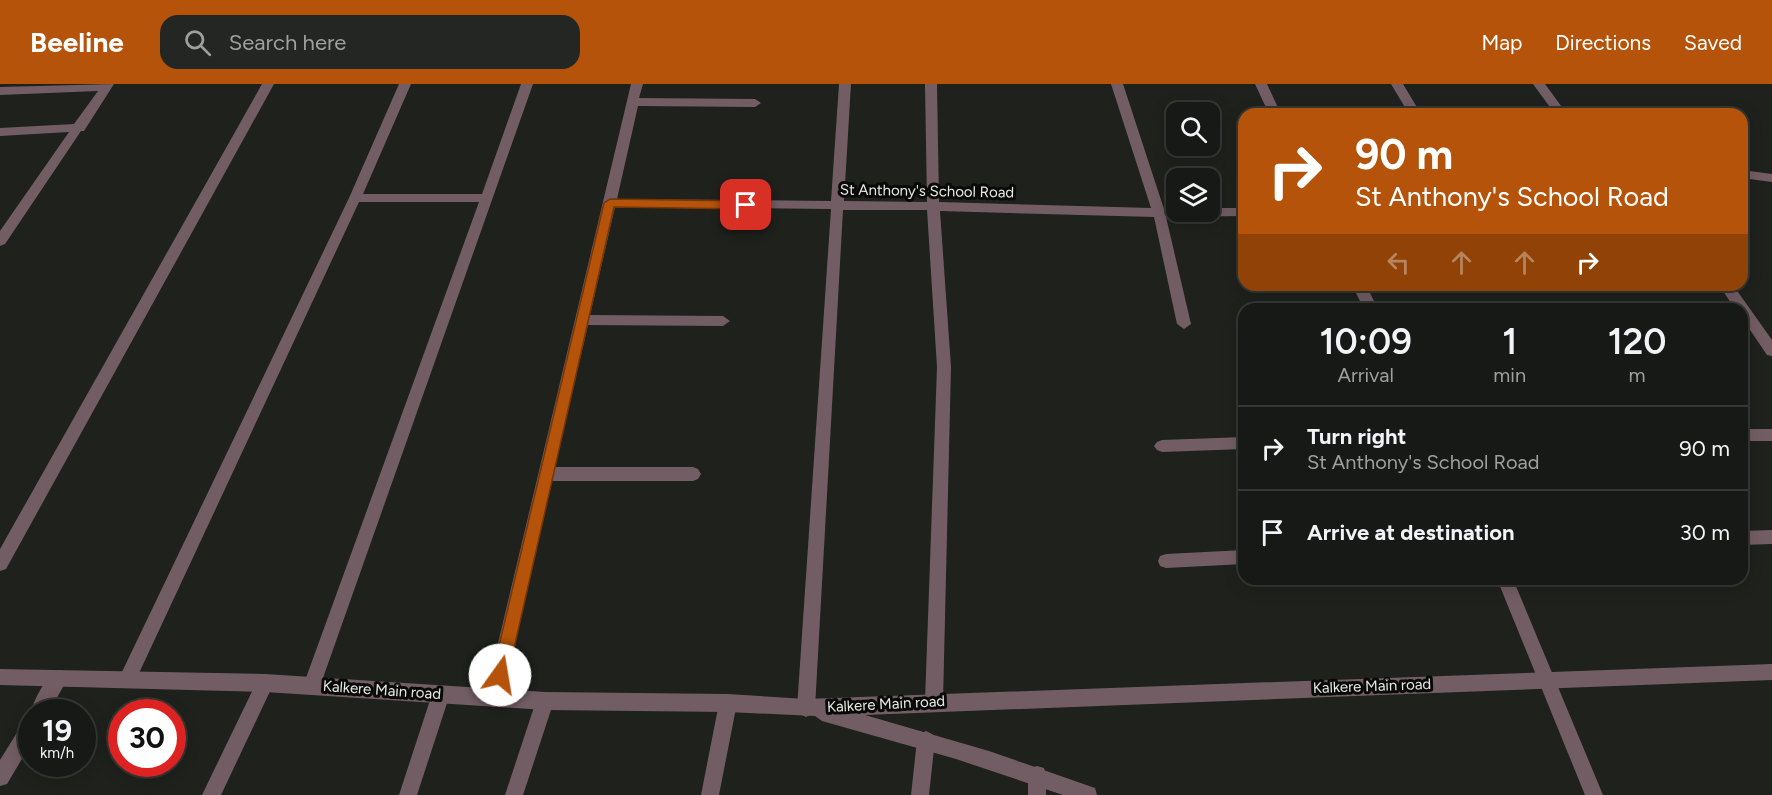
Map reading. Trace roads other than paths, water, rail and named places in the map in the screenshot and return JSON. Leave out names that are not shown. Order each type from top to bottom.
[{"type":"street","points":[[0,564],[268,84]]},
{"type":"street","points":[[127,680],[355,198],[405,84]]},
{"type":"street","points":[[312,686],[527,84]]},
{"type":"street","points":[[494,698],[637,84]]},
{"type":"street","points":[[845,84],[807,708],[926,740],[1037,775],[1088,795]]},
{"type":"street","points":[[932,84],[933,206],[944,367],[934,702]]},
{"type":"street","points":[[1117,84],[1159,213],[1184,324]]},
{"type":"street","points":[[1261,84],[1272,108]]},
{"type":"street","points":[[1397,84],[1411,108]]},
{"type":"street","points":[[1539,84],[1557,108]]},
{"type":"street","points":[[0,91],[107,85]]},
{"type":"street","points":[[0,241],[80,128],[107,85]]},
{"type":"street","points":[[634,102],[755,103]]},
{"type":"street","points":[[0,132],[80,128]]},
{"type":"street","points":[[1748,175],[1772,178]]},
{"type":"street","points":[[355,198],[486,198]]},
{"type":"street","name":"St Anthony's School Road","points":[[610,203],[836,207],[933,206],[1159,213],[1238,212]]},
{"type":"street","points":[[1748,317],[1772,351]]},
{"type":"street","points":[[583,320],[723,321]]},
{"type":"street","points":[[1748,435],[1772,435]]},
{"type":"street","points":[[1162,446],[1238,443]]},
{"type":"street","points":[[547,474],[693,474]]},
{"type":"street","points":[[1748,538],[1772,537]]},
{"type":"street","points":[[1166,561],[1238,557]]},
{"type":"street","points":[[1507,585],[1594,795]]},
{"type":"street","name":"Kalkere Main road","points":[[0,677],[265,683],[545,701],[728,703],[807,708],[1772,672]]},
{"type":"street","points":[[47,699],[59,678]]},
{"type":"street","points":[[211,795],[265,683]]},
{"type":"street","points":[[408,795],[441,694]]},
{"type":"street","points":[[514,795],[545,701]]},
{"type":"street","points":[[710,795],[728,703]]},
{"type":"street","points":[[920,795],[926,740]]},
{"type":"street","points":[[0,777],[18,747]]},
{"type":"street","points":[[1037,775],[1037,795]]}]
